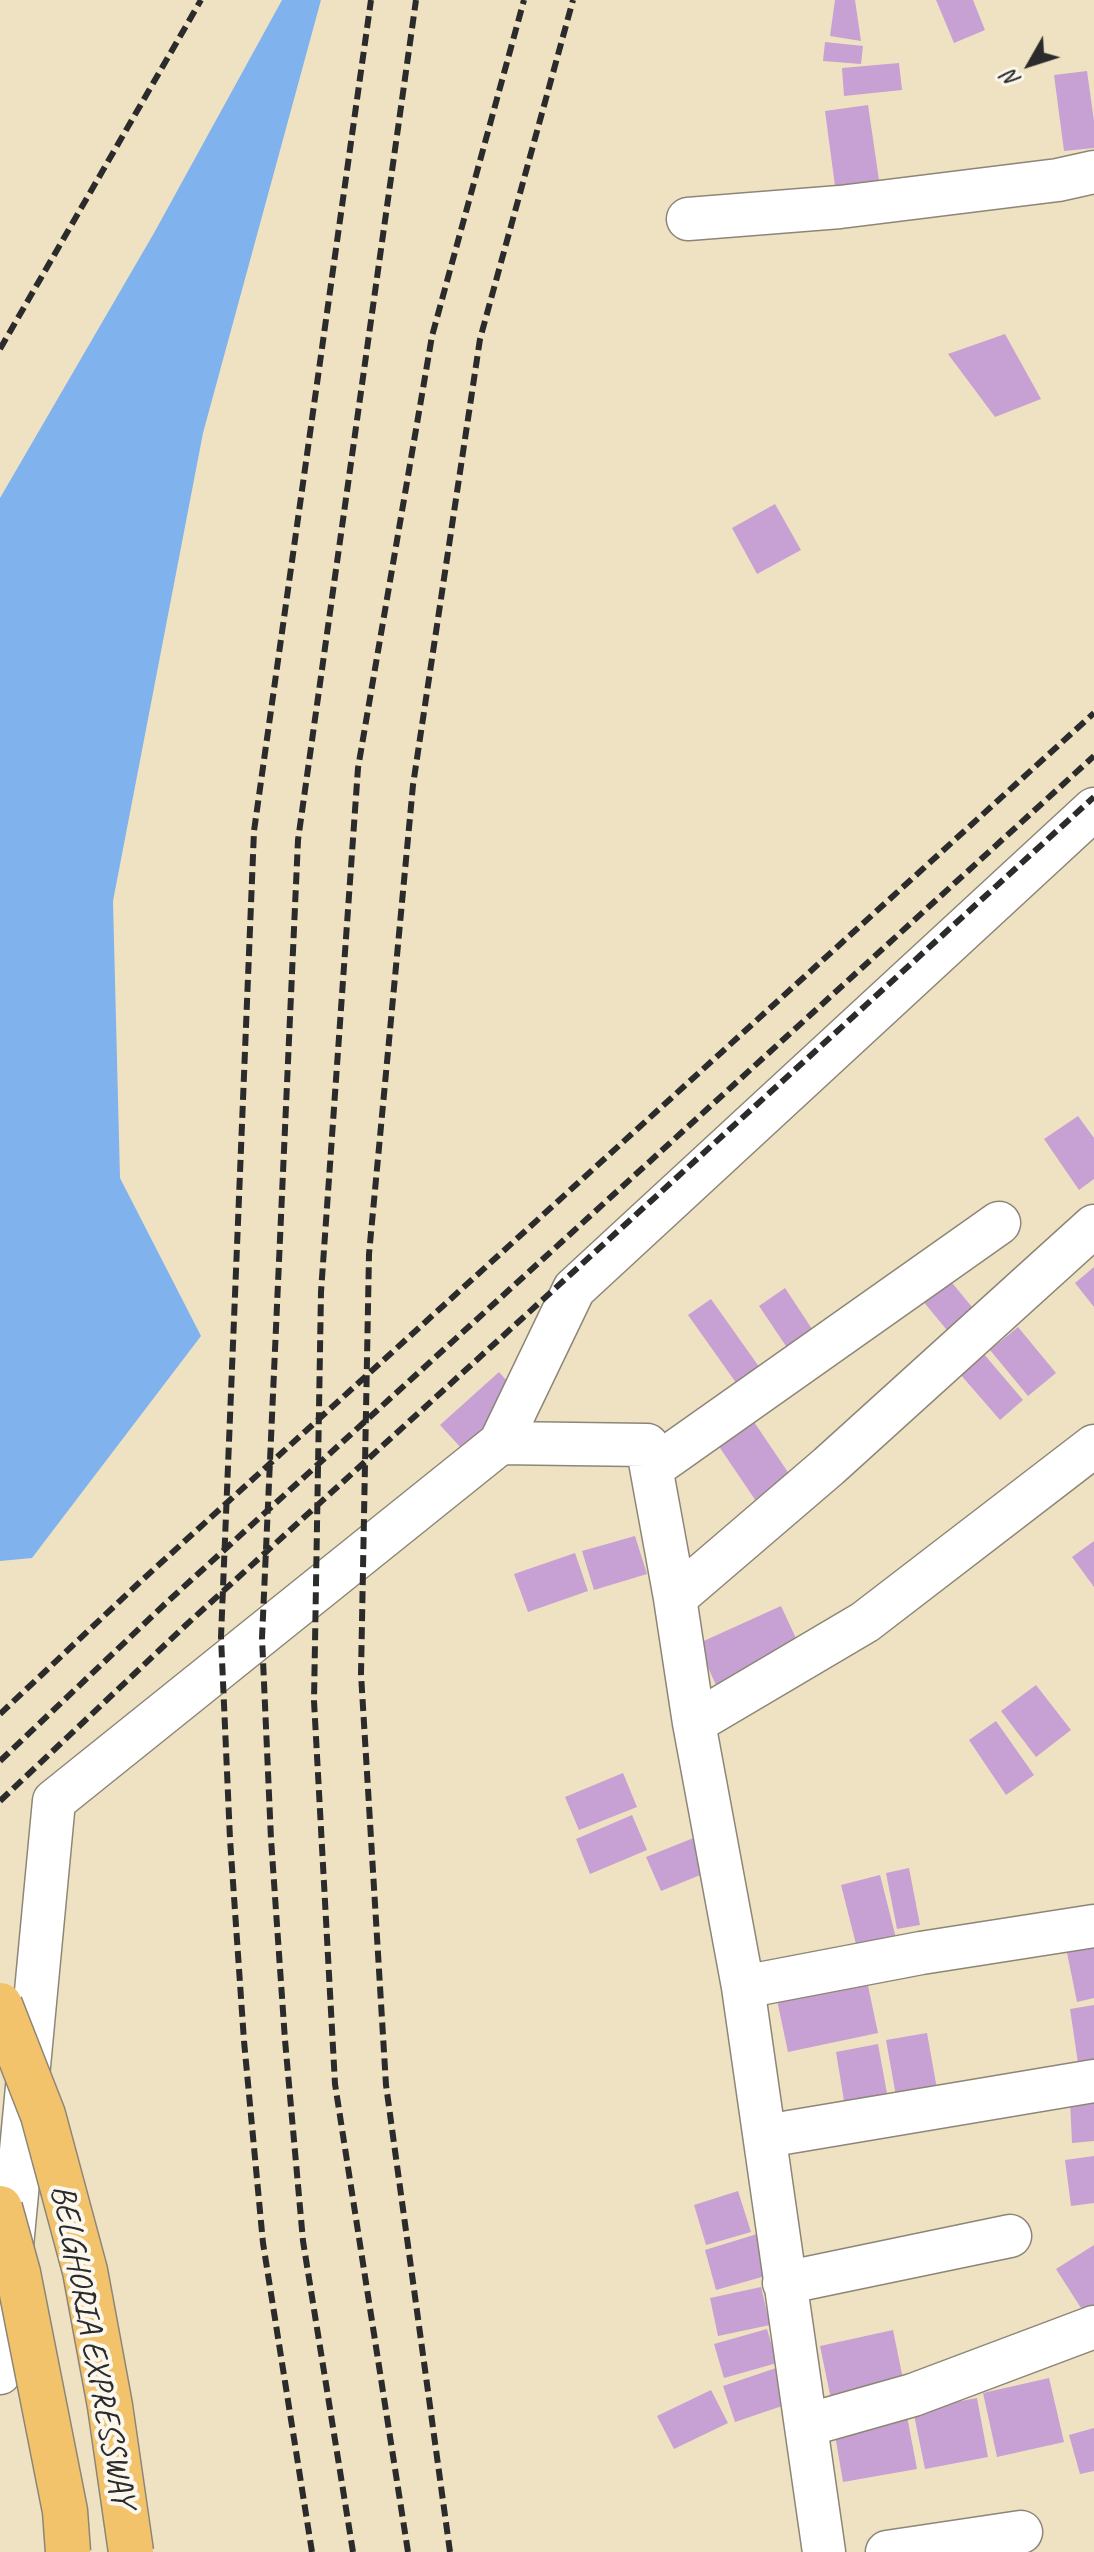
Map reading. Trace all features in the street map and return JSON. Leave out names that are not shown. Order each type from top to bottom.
[{"type":"highway","name":"BELGHORIA EXPRESSWAY","points":[[0,2005],[43,2115],[85,2271],[110,2406],[131,2552]]},
{"type":"highway","name":"BELGHORIA EXPRESSWAY","points":[[0,2208],[21,2288],[65,2511],[68,2552]]},
{"type":"street","points":[[688,219],[840,207],[1058,180],[1094,172]]},
{"type":"street","points":[[0,2373],[54,1801],[500,1443],[574,1289],[1094,809]]},
{"type":"street","points":[[652,1468],[999,1223]]},
{"type":"street","points":[[675,1598],[829,1466],[1094,1226]]},
{"type":"street","points":[[500,1443],[647,1445],[743,1987],[824,2552]]},
{"type":"street","points":[[694,1723],[865,1622],[1094,1446]]},
{"type":"street","points":[[743,1987],[921,1953],[1094,1926]]},
{"type":"street","points":[[766,2136],[1094,2081]]},
{"type":"street","points":[[784,2283],[1010,2236]]},
{"type":"street","points":[[807,2425],[913,2395],[1094,2327]]},
{"type":"street","points":[[887,2552],[1021,2532]]},
{"type":"water","points":[[282,0],[321,0],[203,433],[113,901],[120,1178],[201,1336],[32,1558],[0,1561],[0,498],[154,233]]},
{"type":"building","points":[[835,0],[855,0],[861,41],[830,36]]},
{"type":"building","points":[[936,0],[973,0],[985,30],[954,43]]},
{"type":"building","points":[[825,42],[863,46],[861,64],[823,61]]},
{"type":"building","points":[[899,63],[902,90],[844,96],[842,68]]},
{"type":"building","points":[[1087,71],[1094,121],[1094,148],[1064,151],[1054,75]]},
{"type":"building","points":[[868,105],[879,180],[835,186],[825,111]]},
{"type":"building","points":[[1005,334],[1041,399],[995,417],[948,354]]},
{"type":"building","points":[[775,504],[801,550],[757,574],[732,528]]},
{"type":"building","points":[[1078,1116],[1094,1138],[1094,1179],[1079,1190],[1044,1139]]},
{"type":"building","points":[[1094,1267],[1094,1307],[1075,1283]]},
{"type":"building","points":[[948,1278],[977,1313],[951,1335],[922,1300]]},
{"type":"building","points":[[785,1288],[814,1332],[788,1349],[759,1306]]},
{"type":"building","points":[[711,1299],[767,1378],[744,1394],[688,1315]]},
{"type":"building","points":[[1018,1327],[1056,1373],[1028,1396],[990,1350]]},
{"type":"building","points":[[983,1353],[1023,1400],[1000,1420],[960,1374]]},
{"type":"building","points":[[499,1372],[521,1397],[463,1450],[440,1425]]},
{"type":"building","points":[[754,1422],[796,1484],[760,1507],[718,1445]]},
{"type":"building","points":[[635,1536],[647,1574],[594,1590],[582,1551]]},
{"type":"building","points":[[1094,1541],[1094,1587],[1072,1557]]},
{"type":"building","points":[[575,1553],[588,1591],[528,1612],[514,1574]]},
{"type":"building","points":[[781,1606],[801,1649],[717,1687],[697,1644]]},
{"type":"building","points":[[1036,1685],[1071,1730],[1036,1757],[1001,1711]]},
{"type":"building","points":[[996,1721],[1034,1775],[1006,1795],[969,1740]]},
{"type":"building","points":[[623,1773],[637,1807],[579,1830],[565,1797]]},
{"type":"building","points":[[632,1815],[647,1850],[590,1874],[576,1839]]},
{"type":"building","points":[[701,1835],[715,1869],[661,1891],[646,1857]]},
{"type":"building","points":[[909,1868],[920,1925],[897,1929],[886,1873]]},
{"type":"building","points":[[880,1875],[898,1946],[859,1956],[841,1885]]},
{"type":"building","points":[[1094,1937],[1094,1998],[1077,2002],[1065,1943]]},
{"type":"building","points":[[867,1981],[878,2033],[788,2052],[777,2000]]},
{"type":"building","points":[[1094,2005],[1094,2068],[1079,2070],[1070,2009]]},
{"type":"building","points":[[927,2033],[937,2089],[896,2096],[886,2040]]},
{"type":"building","points":[[878,2044],[888,2099],[845,2107],[836,2052]]},
{"type":"building","points":[[1094,2099],[1094,2141],[1072,2143],[1070,2100]]},
{"type":"building","points":[[1094,2156],[1094,2203],[1071,2206],[1065,2160]]},
{"type":"building","points":[[738,2191],[751,2232],[706,2245],[694,2205]]},
{"type":"building","points":[[757,2234],[769,2275],[716,2290],[705,2250]]},
{"type":"building","points":[[1094,2245],[1094,2319],[1090,2322],[1056,2269]]},
{"type":"building","points":[[761,2287],[770,2325],[718,2336],[710,2298]]},
{"type":"building","points":[[767,2329],[777,2363],[724,2378],[714,2344]]},
{"type":"building","points":[[893,2330],[905,2389],[832,2404],[820,2346]]},
{"type":"building","points":[[776,2368],[788,2404],[735,2422],[723,2386]]},
{"type":"building","points":[[1049,2378],[1064,2442],[997,2457],[983,2393]]},
{"type":"building","points":[[711,2390],[728,2423],[674,2449],[657,2416]]},
{"type":"building","points":[[977,2398],[988,2457],[925,2469],[913,2410]]},
{"type":"building","points":[[907,2416],[917,2469],[843,2482],[834,2429]]},
{"type":"building","points":[[1094,2428],[1094,2471],[1080,2474],[1069,2435]]},
{"type":"railway","points":[[0,349],[201,0]]},
{"type":"railway","points":[[312,2552],[263,2243],[244,2041],[230,1839],[221,1637],[254,831],[371,0]]},
{"type":"railway","points":[[353,2552],[303,2241],[271,1839],[262,1638],[298,840],[416,0]]},
{"type":"railway","points":[[408,2552],[335,2084],[314,1701],[321,1292],[358,768],[432,336],[524,0]]},
{"type":"railway","points":[[450,2552],[386,2085],[361,1674],[369,1254],[413,785],[480,339],[573,0]]},
{"type":"railway","points":[[0,1714],[141,1581],[1094,713]]},
{"type":"railway","points":[[0,1761],[165,1604],[1094,756]]},
{"type":"railway","points":[[0,1801],[186,1625],[1094,797]]}]
